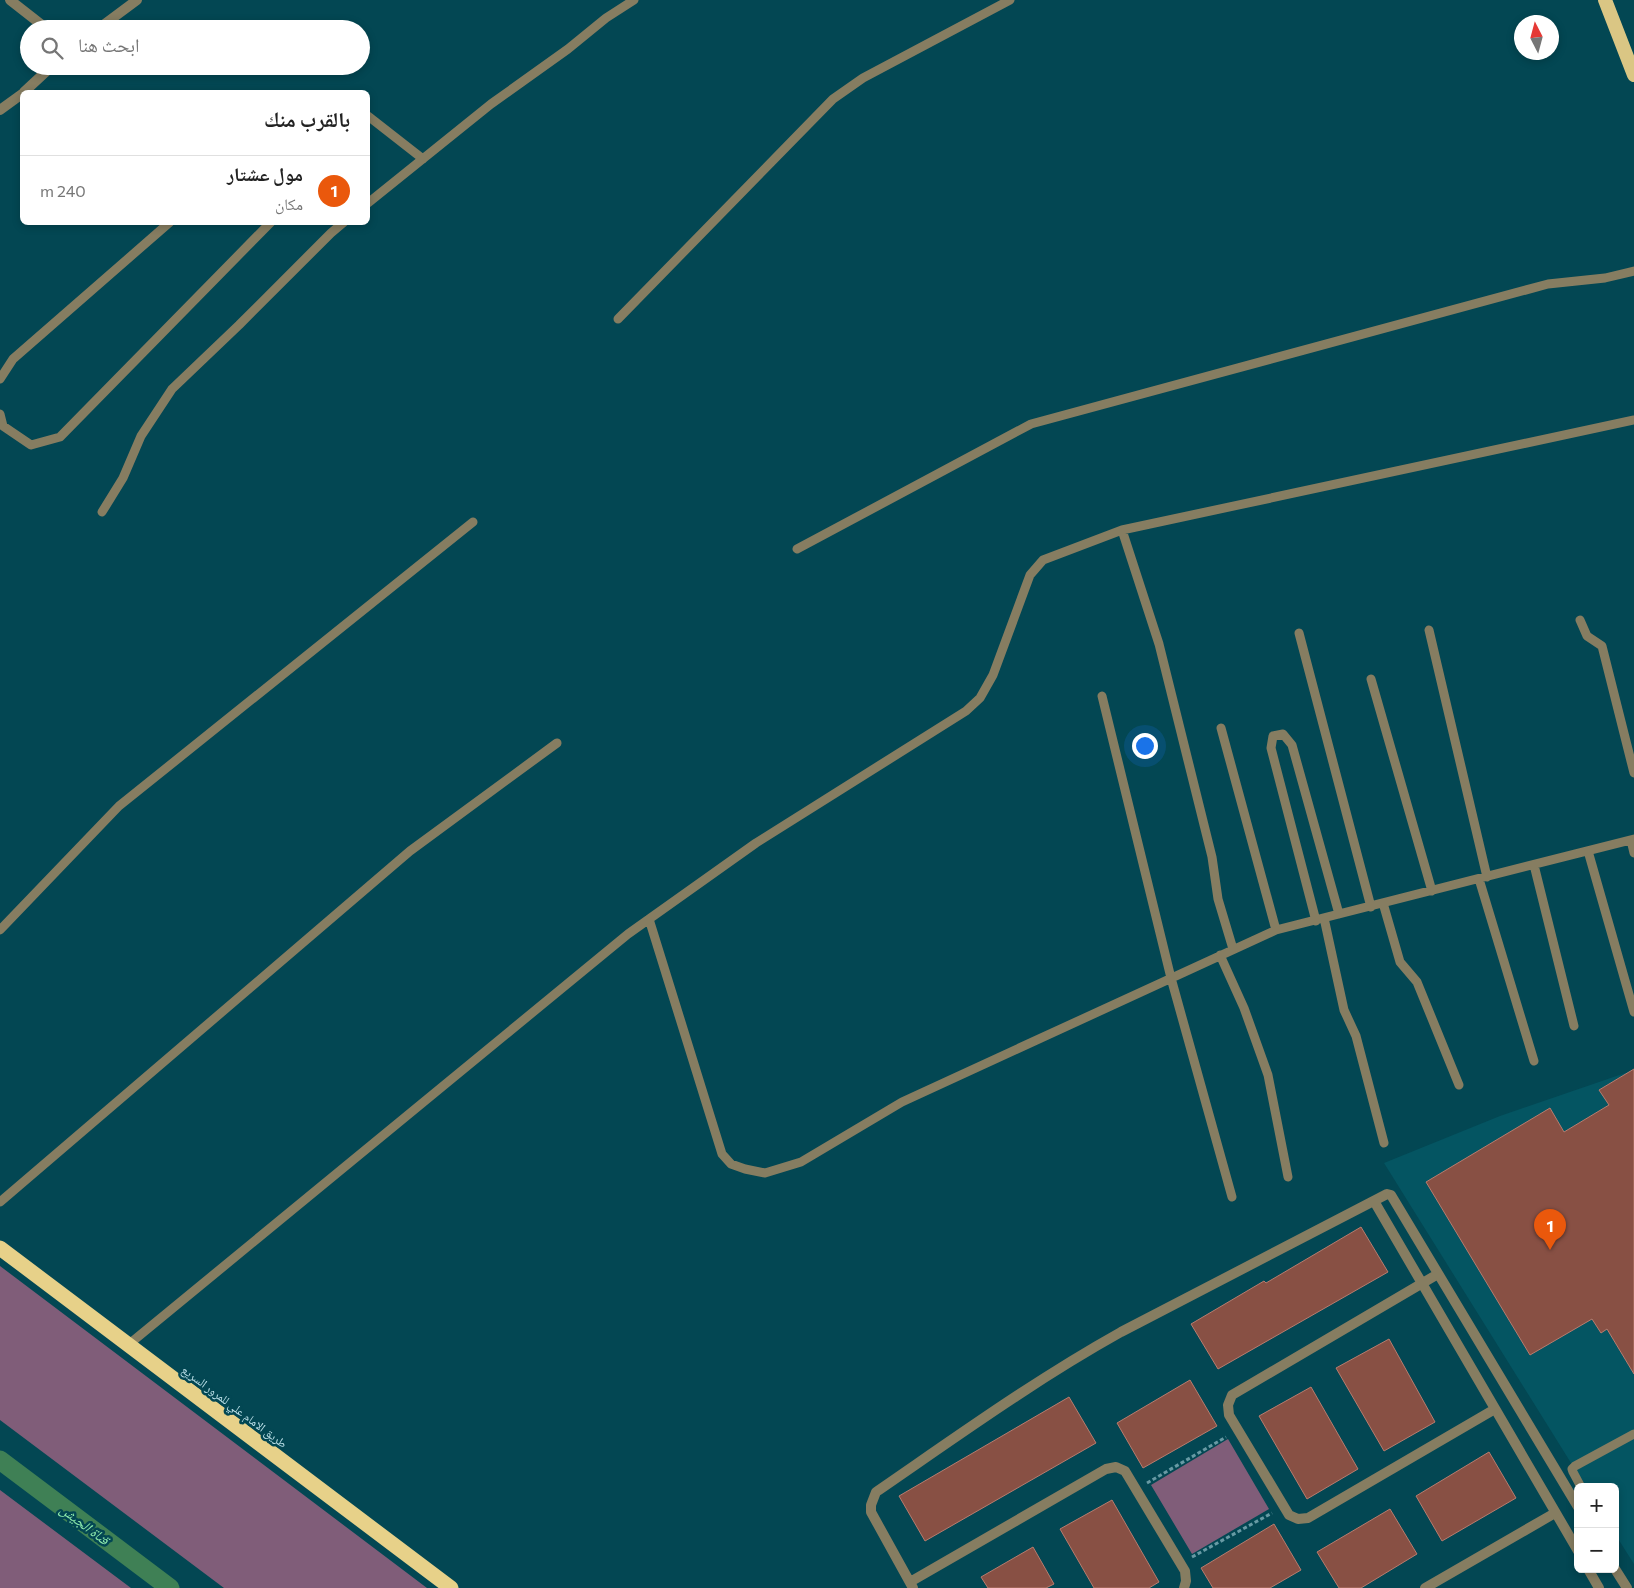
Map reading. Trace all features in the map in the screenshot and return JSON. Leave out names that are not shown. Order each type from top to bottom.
[{"type":"highway","points":[[1605,0],[1634,75]]},
{"type":"highway","name":"طريق الامام علي للمرور السريع","points":[[0,1248],[451,1588]]},
{"type":"street","points":[[10,0],[36,20]]},
{"type":"street","points":[[110,20],[137,0]]},
{"type":"street","points":[[26,90],[42,75]]},
{"type":"street","points":[[0,110],[20,95]]},
{"type":"street","points":[[1184,1588],[1186,1581],[1185,1571],[1125,1471],[1116,1468],[1106,1469],[911,1585],[871,1512],[870,1505],[876,1492],[1002,1405],[1080,1355],[1120,1332],[1387,1194],[1391,1195],[1574,1499]]},
{"type":"street","points":[[1374,1201],[1574,1544]]},
{"type":"street","points":[[1438,1274],[1232,1395],[1228,1404],[1229,1415],[1289,1515],[1298,1519],[1308,1518],[1495,1409]]},
{"type":"street","points":[[1425,1588],[1555,1513]]},
{"type":"street","points":[[1590,1573],[1599,1588]]},
{"type":"street","points":[[1619,1573],[1627,1588]]},
{"type":"lane","points":[[370,201],[491,104],[568,49],[606,18],[634,0]]},
{"type":"lane","points":[[618,319],[833,99],[863,78],[1010,0]]},
{"type":"lane","points":[[370,118],[422,158]]},
{"type":"lane","points":[[0,379],[12,359],[167,225]]},
{"type":"lane","points":[[0,414],[3,426],[31,445],[60,437],[268,225]]},
{"type":"lane","points":[[102,512],[123,478],[141,436],[172,388],[340,225]]},
{"type":"lane","points":[[797,549],[1031,424],[1548,284],[1605,278],[1634,272]]},
{"type":"lane","points":[[128,1345],[620,940],[756,844],[966,712],[980,698],[993,676],[1030,575],[1043,560],[1122,530],[1634,420]]},
{"type":"lane","points":[[0,930],[120,806],[473,522]]},
{"type":"lane","points":[[1122,530],[1159,644],[1212,857],[1218,898],[1233,949]]},
{"type":"lane","points":[[1580,620],[1587,636],[1602,646],[1634,773]]},
{"type":"lane","points":[[1429,630],[1483,878],[1534,1061]]},
{"type":"lane","points":[[1299,632],[1371,907]]},
{"type":"lane","points":[[1372,679],[1432,891]]},
{"type":"lane","points":[[1102,696],[1171,978],[1232,1197]]},
{"type":"lane","points":[[1221,728],[1276,930]]},
{"type":"lane","points":[[1339,914],[1292,745],[1283,734],[1273,736],[1271,748],[1344,1010],[1356,1036],[1384,1143]]},
{"type":"lane","points":[[0,1202],[410,851],[557,743]]},
{"type":"lane","points":[[648,919],[722,1154],[731,1164],[765,1173],[801,1162],[902,1102],[1276,930],[1632,840],[1634,853]]},
{"type":"lane","points":[[1588,851],[1634,1012]]},
{"type":"lane","points":[[1534,865],[1574,1026]]},
{"type":"lane","points":[[1383,903],[1400,962],[1417,982],[1459,1085]]},
{"type":"lane","points":[[1220,955],[1244,1008],[1268,1075],[1288,1177]]},
{"type":"lane","points":[[1579,1483],[1572,1469],[1575,1466],[1634,1434]]},
{"type":"path","points":[[1136,1489],[1238,1430]]},
{"type":"path","points":[[1181,1564],[1284,1507]]},
{"type":"shaded area","points":[[1634,1070],[1634,1564],[1619,1540],[1619,1483],[1584,1483],[1384,1163],[1500,1116]]},
{"type":"shaded area","points":[[0,1266],[427,1588],[224,1588],[0,1420]]},
{"type":"shaded area","points":[[1228,1439],[1269,1509],[1192,1554],[1151,1485]]},
{"type":"shaded area","points":[[0,1490],[131,1588],[0,1588]]},
{"type":"building","points":[[1634,1069],[1634,1374],[1607,1329],[1601,1333],[1592,1319],[1530,1355],[1426,1182],[1550,1108],[1564,1132],[1609,1105],[1599,1090]]},
{"type":"building","points":[[1361,1227],[1388,1272],[1218,1369],[1191,1324],[1264,1281],[1266,1283]]},
{"type":"building","points":[[1389,1339],[1435,1422],[1384,1451],[1336,1368]]},
{"type":"building","points":[[1190,1380],[1217,1426],[1143,1468],[1117,1423]]},
{"type":"building","points":[[1311,1387],[1358,1469],[1307,1499],[1259,1416]]},
{"type":"building","points":[[1069,1397],[1096,1443],[925,1541],[899,1496]]},
{"type":"building","points":[[1489,1452],[1516,1498],[1442,1541],[1416,1496]]},
{"type":"building","points":[[1112,1500],[1159,1582],[1149,1588],[1094,1588],[1060,1529]]},
{"type":"building","points":[[1390,1509],[1417,1554],[1361,1588],[1339,1588],[1317,1552]]},
{"type":"building","points":[[1274,1524],[1301,1570],[1270,1588],[1213,1588],[1201,1568]]},
{"type":"building","points":[[1033,1547],[1054,1584],[1046,1588],[988,1588],[981,1577]]},
{"type":"waterway","name":"قناة الجيش","points":[[0,1460],[170,1588]]},
{"type":"place","name":"مول عشتار","points":[[1550,1250]]}]
